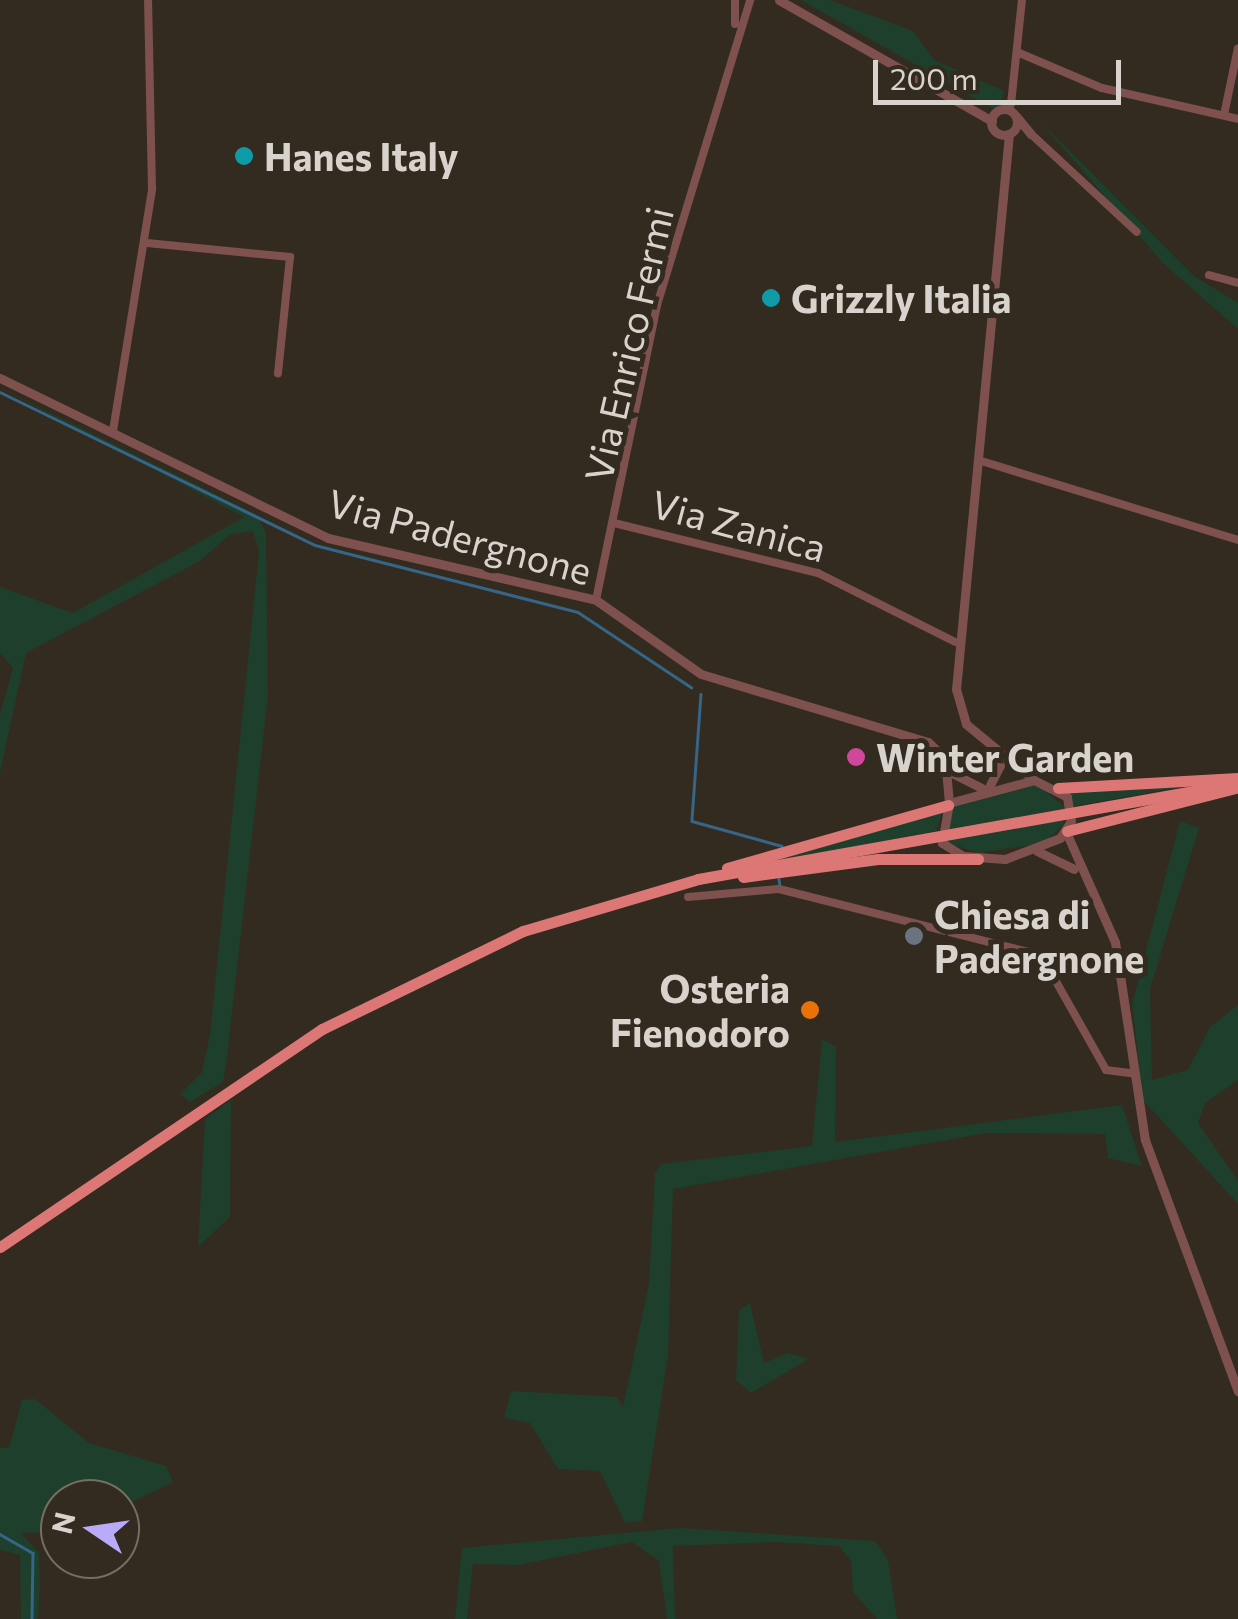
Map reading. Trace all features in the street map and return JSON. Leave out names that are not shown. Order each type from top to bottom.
[{"type":"highway","points":[[698,879],[1238,783]]},
{"type":"highway","points":[[1058,788],[1238,783]]},
{"type":"highway","points":[[1066,832],[1238,783]]},
{"type":"highway","points":[[0,1248],[378,998],[523,931],[948,804]]},
{"type":"highway","points":[[698,879],[878,859],[978,859]]},
{"type":"street","points":[[113,430],[147,243],[148,0]]},
{"type":"street","name":"Via Enrico Fermi","points":[[732,44],[736,0]]},
{"type":"street","name":"Via Enrico Fermi","points":[[596,600],[657,305],[732,44],[750,0]]},
{"type":"street","points":[[780,0],[980,112],[992,121],[1002,160]]},
{"type":"street","points":[[788,0],[798,9]]},
{"type":"street","points":[[1022,0],[1011,133],[1002,160],[978,460],[954,642],[962,714],[1004,758],[1034,780],[1058,788],[1072,809],[1066,832],[1120,975],[1132,1074],[1156,1174],[1238,1391]]},
{"type":"street","points":[[1224,116],[1238,48]]},
{"type":"street","points":[[1016,52],[1102,88],[1238,118]]},
{"type":"street","points":[[980,112],[1010,110]]},
{"type":"street","points":[[992,121],[1010,110]]},
{"type":"street","points":[[1010,110],[1137,232]]},
{"type":"street","points":[[997,132],[1031,134]]},
{"type":"street","points":[[147,243],[290,256],[278,373]]},
{"type":"street","points":[[1209,275],[1238,283]]},
{"type":"street","name":"Via Padergnone","points":[[0,378],[328,538],[596,600],[701,674],[928,742],[950,772],[987,788]]},
{"type":"street","points":[[978,460],[1238,540]]},
{"type":"street","name":"Via Zanica","points":[[614,524],[818,574],[954,642]]},
{"type":"street","points":[[987,788],[1004,758]]},
{"type":"street","points":[[950,772],[942,843],[978,859],[1037,851],[1066,832]]},
{"type":"street","points":[[948,804],[987,788],[1034,780]]},
{"type":"street","points":[[1037,851],[1086,880]]},
{"type":"street","points":[[688,897],[778,890],[1045,962],[1120,975]]},
{"type":"street","points":[[1045,962],[1106,1070],[1132,1074]]},
{"type":"green space","points":[[801,0],[830,0],[913,31],[934,60],[1004,91],[999,112]]},
{"type":"green space","points":[[1037,118],[1194,276],[1238,303],[1238,329],[1163,263]]},
{"type":"green space","points":[[0,388],[257,515],[266,533],[268,695],[226,1065],[223,1082],[190,1102],[180,1094],[202,1072],[210,1034],[259,551],[253,531],[229,535],[200,561],[26,653],[0,773],[0,714],[13,668],[0,653],[0,587],[73,613],[244,517]]},
{"type":"green space","points":[[1196,777],[1220,780],[1074,806],[1064,789]]},
{"type":"green space","points":[[1037,785],[1064,806],[1063,825],[1044,843],[978,853],[946,842],[951,808]]},
{"type":"green space","points":[[944,807],[936,831],[766,864],[769,858]]},
{"type":"green space","points":[[1180,821],[1199,828],[1150,989],[1152,1080],[1188,1070],[1210,1027],[1238,1005],[1238,1080],[1205,1103],[1198,1123],[1238,1181],[1238,1204],[1143,1100],[1132,1004]]},
{"type":"green space","points":[[822,1039],[836,1047],[835,1142],[1122,1105],[1142,1166],[1108,1158],[1105,1134],[986,1133],[673,1189],[668,1356],[642,1521],[625,1523],[600,1471],[558,1469],[530,1423],[504,1418],[511,1391],[617,1397],[623,1407],[649,1284],[655,1173],[661,1164],[812,1146]]},
{"type":"green space","points":[[231,1100],[230,1217],[198,1247],[205,1119]]},
{"type":"green space","points":[[750,1303],[764,1363],[788,1353],[809,1359],[751,1393],[736,1380],[739,1310]]},
{"type":"green space","points":[[35,1399],[89,1443],[166,1466],[173,1482],[140,1498],[140,1479],[40,1479],[40,1533],[21,1533],[39,1553],[38,1619],[21,1619],[20,1555],[0,1550],[0,1448],[9,1448],[22,1400]]},
{"type":"green space","points":[[680,1528],[875,1541],[888,1560],[897,1619],[877,1619],[853,1592],[851,1561],[839,1546],[775,1542],[673,1546],[675,1619],[667,1619],[659,1561],[632,1542],[518,1565],[473,1564],[467,1619],[455,1619],[462,1548]]},
{"type":"waterway","points":[[0,392],[315,545],[578,612],[691,687]]},
{"type":"waterway","points":[[701,694],[692,821],[782,846]]},
{"type":"waterway","points":[[779,879],[780,887]]},
{"type":"waterway","points":[[0,1534],[33,1553],[32,1619]]},
{"type":"place","name":"Hanes Italy","points":[[244,156]]},
{"type":"place","name":"Grizzly Italia","points":[[771,298]]},
{"type":"place","name":"Winter Garden","points":[[856,757]]},
{"type":"place","name":"Chiesa di Padergnone","points":[[914,936]]},
{"type":"place","name":"Osteria Fienodoro","points":[[810,1010]]}]
